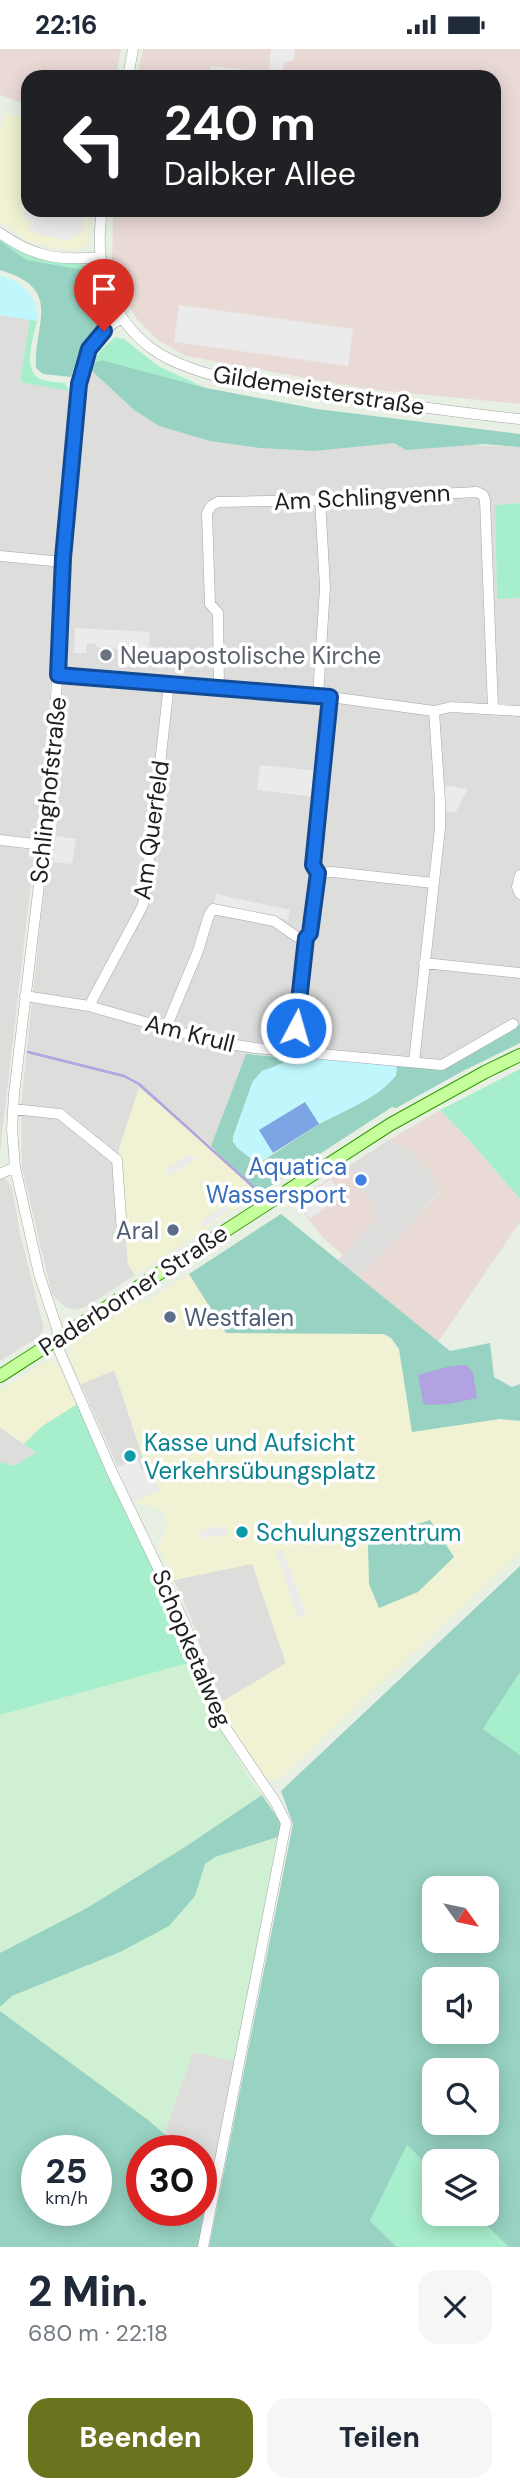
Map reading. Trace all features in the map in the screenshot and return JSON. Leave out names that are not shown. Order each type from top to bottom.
[{"type":"main road","name":"Paderborner Straße","points":[[0,1376],[391,1124],[520,1055]]},
{"type":"street","points":[[129,70],[133,49]]},
{"type":"street","name":"Gildemeisterstraße","points":[[102,217],[100,257],[104,280],[122,318],[136,336],[162,356],[217,376],[322,395],[520,419]]},
{"type":"street","points":[[0,233],[17,245],[38,254],[60,258],[100,257]]},
{"type":"street","name":"Schlinghofstraße","points":[[58,1339],[39,1274],[15,1167],[13,1109],[52,775],[63,562],[82,367],[94,341],[122,318]]},
{"type":"street","name":"Am Schlingvenn","points":[[219,687],[218,613],[210,604],[208,513],[211,506],[218,502],[320,501],[478,492],[485,500],[493,709]]},
{"type":"street","points":[[318,696],[325,587],[320,501]]},
{"type":"street","points":[[0,556],[63,562]]},
{"type":"street","points":[[58,675],[330,697],[434,711],[451,708],[520,711]]},
{"type":"street","name":"Am Querfeld","points":[[89,1006],[145,897],[169,684]]},
{"type":"street","points":[[293,1052],[306,938],[310,933],[318,873],[313,865],[330,697]]},
{"type":"street","points":[[414,1062],[440,828],[434,711]]},
{"type":"street","points":[[0,840],[43,845]]},
{"type":"street","points":[[318,873],[333,872],[433,883]]},
{"type":"street","points":[[520,875],[517,887],[520,894]]},
{"type":"street","points":[[166,1028],[213,909],[274,921],[297,937],[306,938]]},
{"type":"street","points":[[424,963],[520,973]]},
{"type":"street","name":"Am Krull","points":[[25,996],[89,1006],[211,1041],[293,1052],[442,1065],[513,1024]]},
{"type":"street","points":[[13,1109],[61,1114],[117,1160],[122,1232]]},
{"type":"street","points":[[0,1174],[15,1167]]},
{"type":"street","name":"Schopketalweg","points":[[58,1339],[59,1350],[111,1470],[184,1622],[217,1715],[276,1803],[286,1823],[203,2247]]},
{"type":"shaded area","points":[[0,49],[121,49],[117,70],[21,70],[21,102],[0,95]]},
{"type":"shaded area","points":[[143,49],[520,49],[520,404],[367,389],[186,356],[158,340],[137,319],[122,295],[112,263],[113,217],[501,217],[501,70],[138,70]]},
{"type":"shaded area","points":[[271,49],[295,49],[294,60],[285,62],[283,70],[269,69]]},
{"type":"shaded area","points":[[211,66],[248,70],[210,70]]},
{"type":"shaded area","points":[[7,113],[21,119],[21,217],[89,217],[87,244],[79,249],[60,249],[33,243],[0,222],[0,128]]},
{"type":"shaded area","points":[[22,217],[85,217],[81,236],[73,234],[71,241],[42,235],[28,228],[31,222]]},
{"type":"shaded area","points":[[0,241],[27,260],[90,271],[105,314],[79,352],[71,377],[43,374],[36,368],[41,310],[39,298],[33,287],[0,270]]},
{"type":"shaded area","points":[[0,275],[28,291],[36,304],[37,321],[0,315]]},
{"type":"shaded area","points":[[179,305],[353,329],[348,366],[174,342]]},
{"type":"shaded area","points":[[0,315],[30,319],[20,382],[69,391],[46,753],[0,1152]]},
{"type":"shaded area","points":[[102,360],[206,388],[317,409],[520,434],[520,447],[484,444],[406,450],[394,443],[314,451],[260,448],[210,441],[159,426],[134,410],[91,370],[93,363]]},
{"type":"shaded area","points":[[91,370],[134,410],[159,426],[210,441],[260,448],[314,451],[394,442],[520,447],[520,503],[495,505],[497,599],[520,598],[520,1024],[442,1069],[246,1054],[211,1146],[139,1088],[119,1149],[128,1264],[135,1275],[86,1307],[74,1310],[64,1306],[52,1294],[22,1168],[21,1105],[52,815],[84,401]]},
{"type":"shaded area","points":[[75,628],[150,632],[148,667],[118,666],[118,649],[96,647],[96,644],[87,643],[86,653],[74,653]]},
{"type":"shaded area","points":[[260,765],[318,771],[315,797],[257,790]]},
{"type":"shaded area","points":[[445,785],[468,789],[455,813],[445,811]]},
{"type":"shaded area","points":[[56,836],[76,839],[72,864],[53,862]]},
{"type":"shaded area","points":[[216,894],[290,910],[288,920],[214,904]]},
{"type":"shaded area","points":[[520,1024],[520,1043],[396,1108],[392,1107],[258,1194],[211,1146],[246,1054],[294,1059],[277,1065],[253,1081],[233,1137],[233,1142],[258,1164],[319,1124],[374,1095],[396,1076],[396,1064],[442,1069]]},
{"type":"shaded area","points":[[296,1055],[396,1064],[396,1073],[381,1091],[319,1124],[304,1102],[260,1131],[273,1153],[258,1164],[236,1147],[233,1137],[253,1081],[262,1071],[294,1059]]},
{"type":"shaded area","points":[[139,1088],[211,1146],[258,1194],[135,1275],[128,1264],[119,1149]]},
{"type":"shaded area","points":[[305,1102],[319,1124],[273,1153],[259,1130]]},
{"type":"shaded area","points":[[440,1110],[520,1199],[520,1222],[438,1342],[359,1278],[440,1193],[431,1173],[407,1149],[389,1140]]},
{"type":"shaded area","points":[[389,1140],[407,1149],[431,1173],[440,1192],[359,1278],[338,1260],[377,1219],[370,1213],[375,1208],[347,1167]]},
{"type":"shaded area","points":[[189,1154],[196,1159],[168,1177],[166,1169]]},
{"type":"shaded area","points":[[347,1167],[375,1208],[371,1213],[377,1219],[343,1255],[323,1238],[295,1201]]},
{"type":"shaded area","points":[[0,1171],[12,1187],[20,1233],[44,1329],[38,1337],[0,1361]]},
{"type":"shaded area","points":[[331,1179],[342,1196],[310,1219],[298,1202]]},
{"type":"shaded area","points":[[226,1205],[230,1210],[204,1227],[201,1221]]},
{"type":"shaded area","points":[[281,1214],[450,1351],[490,1343],[494,1377],[512,1387],[520,1384],[520,1421],[500,1419],[412,1432],[399,1349],[391,1338],[384,1334],[226,1333],[189,1274]]},
{"type":"shaded area","points":[[189,1274],[226,1333],[377,1332],[391,1338],[400,1355],[412,1432],[500,1419],[520,1421],[520,1552],[279,1779],[273,1781],[265,1778],[235,1735],[220,1703],[286,1663],[252,1564],[174,1580],[159,1547],[168,1523],[162,1509],[133,1502],[159,1490],[143,1459],[115,1370],[81,1384],[69,1355],[72,1344],[138,1301],[141,1304]]},
{"type":"shaded area","points":[[48,1361],[53,1361],[60,1368],[77,1404],[41,1427],[24,1444],[0,1427],[0,1390]]},
{"type":"shaded area","points":[[468,1366],[473,1373],[477,1398],[448,1404],[426,1405],[423,1402],[418,1375]]},
{"type":"shaded area","points":[[114,1370],[143,1459],[160,1490],[133,1502],[81,1384]]},
{"type":"shaded area","points":[[0,1427],[36,1453],[14,1466],[0,1462]]},
{"type":"shaded area","points":[[137,1459],[142,1471],[148,1469],[160,1490],[133,1502],[117,1467]]},
{"type":"shaded area","points":[[430,1520],[454,1557],[418,1592],[379,1608],[369,1584],[368,1545],[402,1529]]},
{"type":"shaded area","points":[[226,1526],[228,1534],[204,1538],[200,1536],[200,1530]]},
{"type":"shaded area","points":[[282,1549],[306,1616],[298,1618],[276,1552]]},
{"type":"shaded area","points":[[252,1563],[286,1663],[220,1703],[191,1618],[174,1580]]},
{"type":"shaded area","points":[[520,1566],[520,1672],[483,1729],[520,1755],[520,2247],[509,2247],[487,2226],[499,2226],[499,2149],[422,2149],[422,2160],[407,2145],[370,2221],[397,2247],[209,2247],[213,2226],[217,2226],[217,2207],[293,1824],[281,1791]]},
{"type":"shaded area","points":[[192,1662],[208,1706],[248,1777],[262,1795],[87,1908],[0,1953],[0,1715]]},
{"type":"shaded area","points":[[262,1795],[283,1826],[281,1836],[215,1857],[205,1864],[195,1896],[169,1926],[120,1952],[12,1996],[0,2007],[0,1953],[87,1908]]},
{"type":"shaded area","points":[[281,1836],[235,2061],[193,2052],[164,2134],[0,2011],[0,2007],[12,1996],[120,1952],[195,1896],[205,1864],[215,1857]]},
{"type":"shaded area","points":[[0,2011],[165,2135],[126,2135],[126,2226],[202,2226],[198,2247],[0,2247]]},
{"type":"shaded area","points":[[193,2052],[235,2061],[217,2149],[217,2135],[164,2134]]},
{"type":"green space","points":[[0,238],[29,256],[85,265],[90,267],[90,271],[27,260],[0,241]]},
{"type":"green space","points":[[30,319],[37,321],[30,358],[33,372],[43,380],[65,383],[69,391],[20,382]]},
{"type":"green space","points":[[115,337],[124,339],[158,366],[206,388],[102,360],[93,363],[101,350]]},
{"type":"green space","points":[[520,503],[520,598],[497,599],[495,505]]},
{"type":"green space","points":[[520,1069],[520,1199],[440,1110]]},
{"type":"green space","points":[[77,1404],[115,1491],[145,1550],[192,1662],[0,1715],[0,1462],[14,1466],[36,1453],[24,1444],[41,1427]]},
{"type":"green space","points":[[520,1672],[520,1755],[483,1729]]},
{"type":"green space","points":[[407,2145],[422,2160],[422,2226],[487,2226],[509,2247],[397,2247],[370,2221]]},
{"type":"waterway","points":[[28,1052],[124,1076],[139,1084],[260,1193]]},
{"type":"place","name":"Neuapostolische Kirche","points":[[106,655]]},
{"type":"place","name":"Aquatica Wassersport","points":[[361,1180]]},
{"type":"place","name":"Aral","points":[[173,1230]]},
{"type":"place","name":"Westfalen","points":[[170,1317]]},
{"type":"place","name":"Kasse und Aufsicht Verkehrsübungsplatz","points":[[130,1456]]},
{"type":"place","name":"Schulungszentrum","points":[[242,1532]]},
{"type":"route","points":[[104,331],[89,349],[79,384],[63,558],[58,675],[330,697],[313,865],[318,873],[310,933],[306,938],[296,1028]]}]
